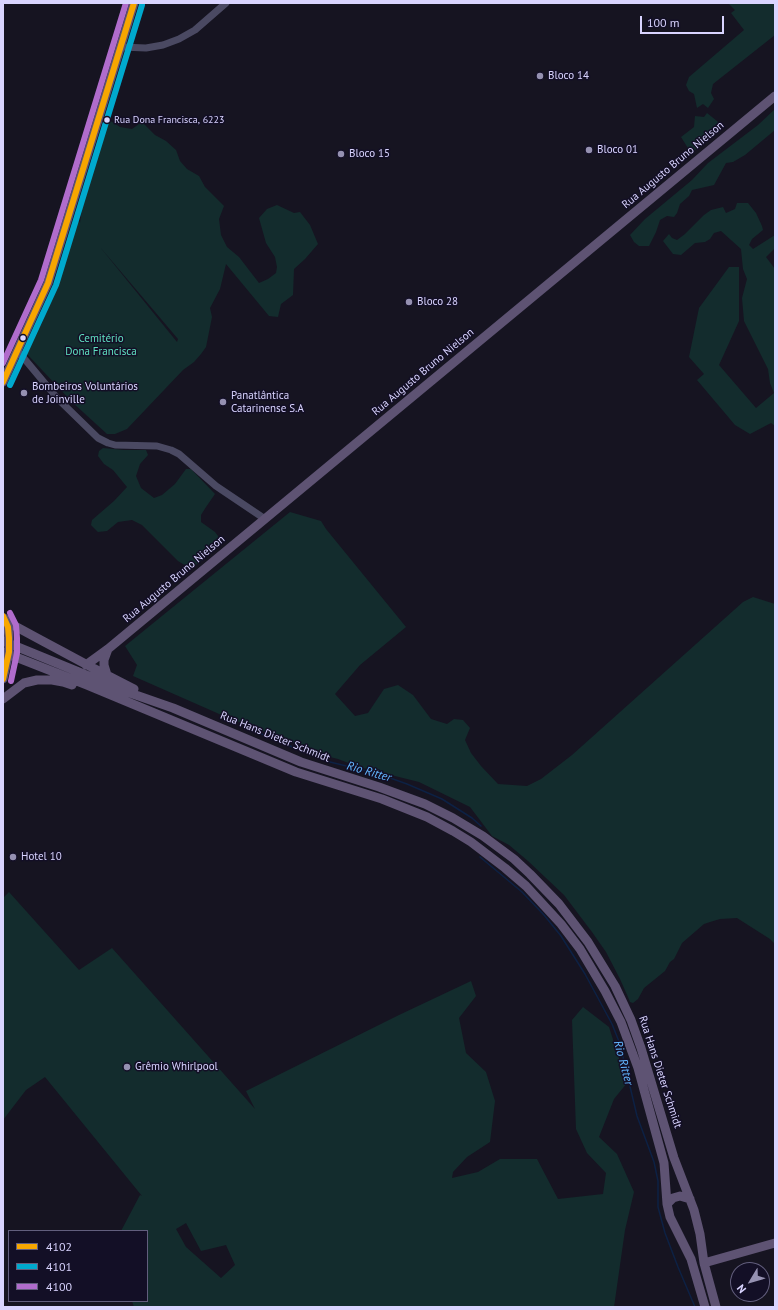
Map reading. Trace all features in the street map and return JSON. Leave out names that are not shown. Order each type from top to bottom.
[{"type":"main road","points":[[3,382],[48,283],[122,47],[134,3]]},
{"type":"main road","name":"Rua Augusto Bruno Nielson","points":[[86,665],[108,649],[775,96]]},
{"type":"main road","points":[[3,617],[13,625],[86,665],[173,708]]},
{"type":"main road","points":[[3,617],[8,627],[9,638],[9,652],[3,679]]},
{"type":"main road","name":"Rua Hans Dieter Schmidt","points":[[3,641],[130,693],[173,708],[301,762],[391,791],[438,810],[483,836],[509,855],[530,874],[575,923],[601,963],[624,1004],[637,1035],[674,1158],[698,1222],[704,1263],[716,1307]]},
{"type":"main road","points":[[107,675],[104,660],[108,649]]},
{"type":"main road","name":"Rua Hans Dieter Schmidt","points":[[3,652],[168,718],[296,772],[382,799],[427,817],[453,830],[471,842],[526,886],[561,924],[580,949],[622,1022],[638,1068],[664,1163],[667,1204],[673,1225],[691,1259],[706,1307]]},
{"type":"main road","points":[[3,699],[24,683],[37,680],[52,680],[63,682],[168,718]]},
{"type":"main road","points":[[667,1204],[673,1198],[680,1196],[690,1199]]},
{"type":"main road","points":[[704,1263],[775,1243]]},
{"type":"street","points":[[122,47],[146,48],[163,45],[179,39],[195,30],[226,3]]},
{"type":"street","points":[[18,350],[58,399],[98,438],[115,445],[157,446],[180,454],[216,486],[265,519]]},
{"type":"green space","points":[[728,3],[775,3],[775,35],[713,84],[711,93],[714,99],[708,108],[703,104],[697,108],[694,94],[689,91],[686,85],[689,77],[744,30],[731,13],[735,10]]},
{"type":"green space","points":[[775,109],[775,130],[745,155],[733,162],[726,163],[714,185],[692,190],[689,196],[680,204],[674,217],[667,216],[660,220],[649,246],[639,246],[634,242],[630,235],[645,219],[692,180],[708,163],[758,125]]},
{"type":"green space","points":[[707,113],[721,126],[716,134],[691,153],[681,137],[694,127],[695,116],[704,117]]},
{"type":"green space","name":"Cemitério Dona Francisca","points":[[106,118],[120,127],[132,129],[142,122],[155,135],[166,141],[176,150],[180,161],[187,169],[199,176],[205,187],[224,206],[219,219],[221,235],[227,247],[239,257],[259,283],[276,273],[277,267],[275,257],[266,243],[259,218],[267,209],[277,205],[294,213],[300,212],[310,225],[318,244],[294,269],[293,295],[281,304],[278,317],[269,316],[226,264],[220,289],[210,308],[212,317],[206,347],[194,362],[183,370],[127,429],[115,434],[107,434],[72,402],[27,354],[42,323],[78,220],[80,223],[82,208]],"holes":[[[100,247],[178,339],[177,342]]]},
{"type":"green space","points":[[737,203],[748,203],[756,213],[762,226],[763,230],[752,239],[749,245],[753,249],[775,235],[775,248],[766,257],[775,269],[775,426],[771,423],[750,434],[735,425],[697,380],[704,374],[689,357],[699,308],[729,267],[739,267],[739,321],[719,365],[756,408],[774,393],[770,383],[768,369],[744,321],[742,298],[747,279],[743,269],[741,249],[721,231],[714,233],[710,239],[705,242],[695,243],[681,255],[673,254],[663,241],[669,234],[672,238],[677,240],[711,210],[723,207],[726,213],[735,209]]},
{"type":"green space","points":[[103,448],[146,450],[148,455],[140,464],[136,476],[141,488],[154,498],[162,495],[175,484],[186,469],[191,469],[215,494],[201,515],[201,522],[215,532],[221,540],[221,544],[191,569],[178,561],[142,525],[132,520],[118,522],[107,531],[98,532],[91,525],[92,520],[114,501],[127,487],[113,470],[104,464],[98,456],[99,451]]},
{"type":"green space","points":[[290,512],[321,521],[406,627],[360,665],[335,694],[355,716],[368,713],[384,689],[398,685],[413,695],[431,719],[447,724],[454,719],[463,720],[470,728],[465,740],[471,753],[498,784],[527,786],[541,779],[572,755],[743,602],[753,597],[775,604],[775,944],[770,939],[737,918],[720,919],[704,924],[682,943],[674,959],[670,962],[665,971],[644,988],[638,999],[633,1003],[630,1002],[606,952],[564,895],[509,845],[492,836],[470,807],[419,782],[359,767],[338,759],[318,754],[294,743],[226,717],[133,676],[137,665],[125,646]]},
{"type":"green space","points":[[9,892],[79,970],[112,948],[255,1109],[246,1091],[471,981],[476,996],[459,1018],[466,1053],[486,1072],[495,1101],[490,1142],[467,1157],[453,1172],[452,1178],[478,1172],[500,1159],[537,1159],[558,1199],[603,1194],[606,1173],[587,1153],[576,1129],[572,1020],[583,1007],[609,1027],[627,1083],[614,1099],[599,1137],[617,1154],[634,1192],[625,1230],[614,1307],[134,1307],[132,1302],[148,1302],[148,1230],[122,1230],[140,1195],[142,1196],[45,1077],[26,1090],[3,1120],[3,898]],"holes":[[[186,1223],[201,1251],[226,1245],[235,1265],[221,1278],[186,1247],[176,1229]]]},
{"type":"waterway","name":"Rio Ritter","points":[[252,730],[326,761],[379,774],[407,784],[442,799],[472,818],[481,826]]},
{"type":"waterway","name":"Rio Ritter","points":[[480,857],[522,892],[544,915],[561,936],[585,974],[612,1024],[620,1044],[637,1116],[654,1162],[658,1181],[658,1207],[665,1233],[695,1307]]},
{"type":"transit line","name":"4100","points":[[3,363],[41,280],[126,3]]},
{"type":"transit line","name":"4102","points":[[3,382],[48,283],[134,3]]},
{"type":"transit line","name":"4101","points":[[10,385],[56,285],[142,5]]},
{"type":"transit line","name":"4100","points":[[10,613],[16,625],[17,638],[17,653],[11,681]]},
{"type":"transit line","name":"4102","points":[[3,616],[8,627],[9,638],[9,652],[3,679]]},
{"type":"place","name":"Bloco 14","points":[[540,76]]},
{"type":"place","name":"Rua Dona Francisca, 6223","points":[[107,120]]},
{"type":"place","name":"Bloco 01","points":[[589,150]]},
{"type":"place","name":"Bloco 15","points":[[341,154]]},
{"type":"place","name":"Bloco 28","points":[[409,302]]},
{"type":"place","name":"Bombeiros Voluntários de Joinville","points":[[24,393]]},
{"type":"place","name":"Panatlântica Catarinense S.A","points":[[223,402]]},
{"type":"place","name":"Hotel 10","points":[[13,857]]},
{"type":"place","name":"Grêmio Whirlpool","points":[[127,1067]]}]
